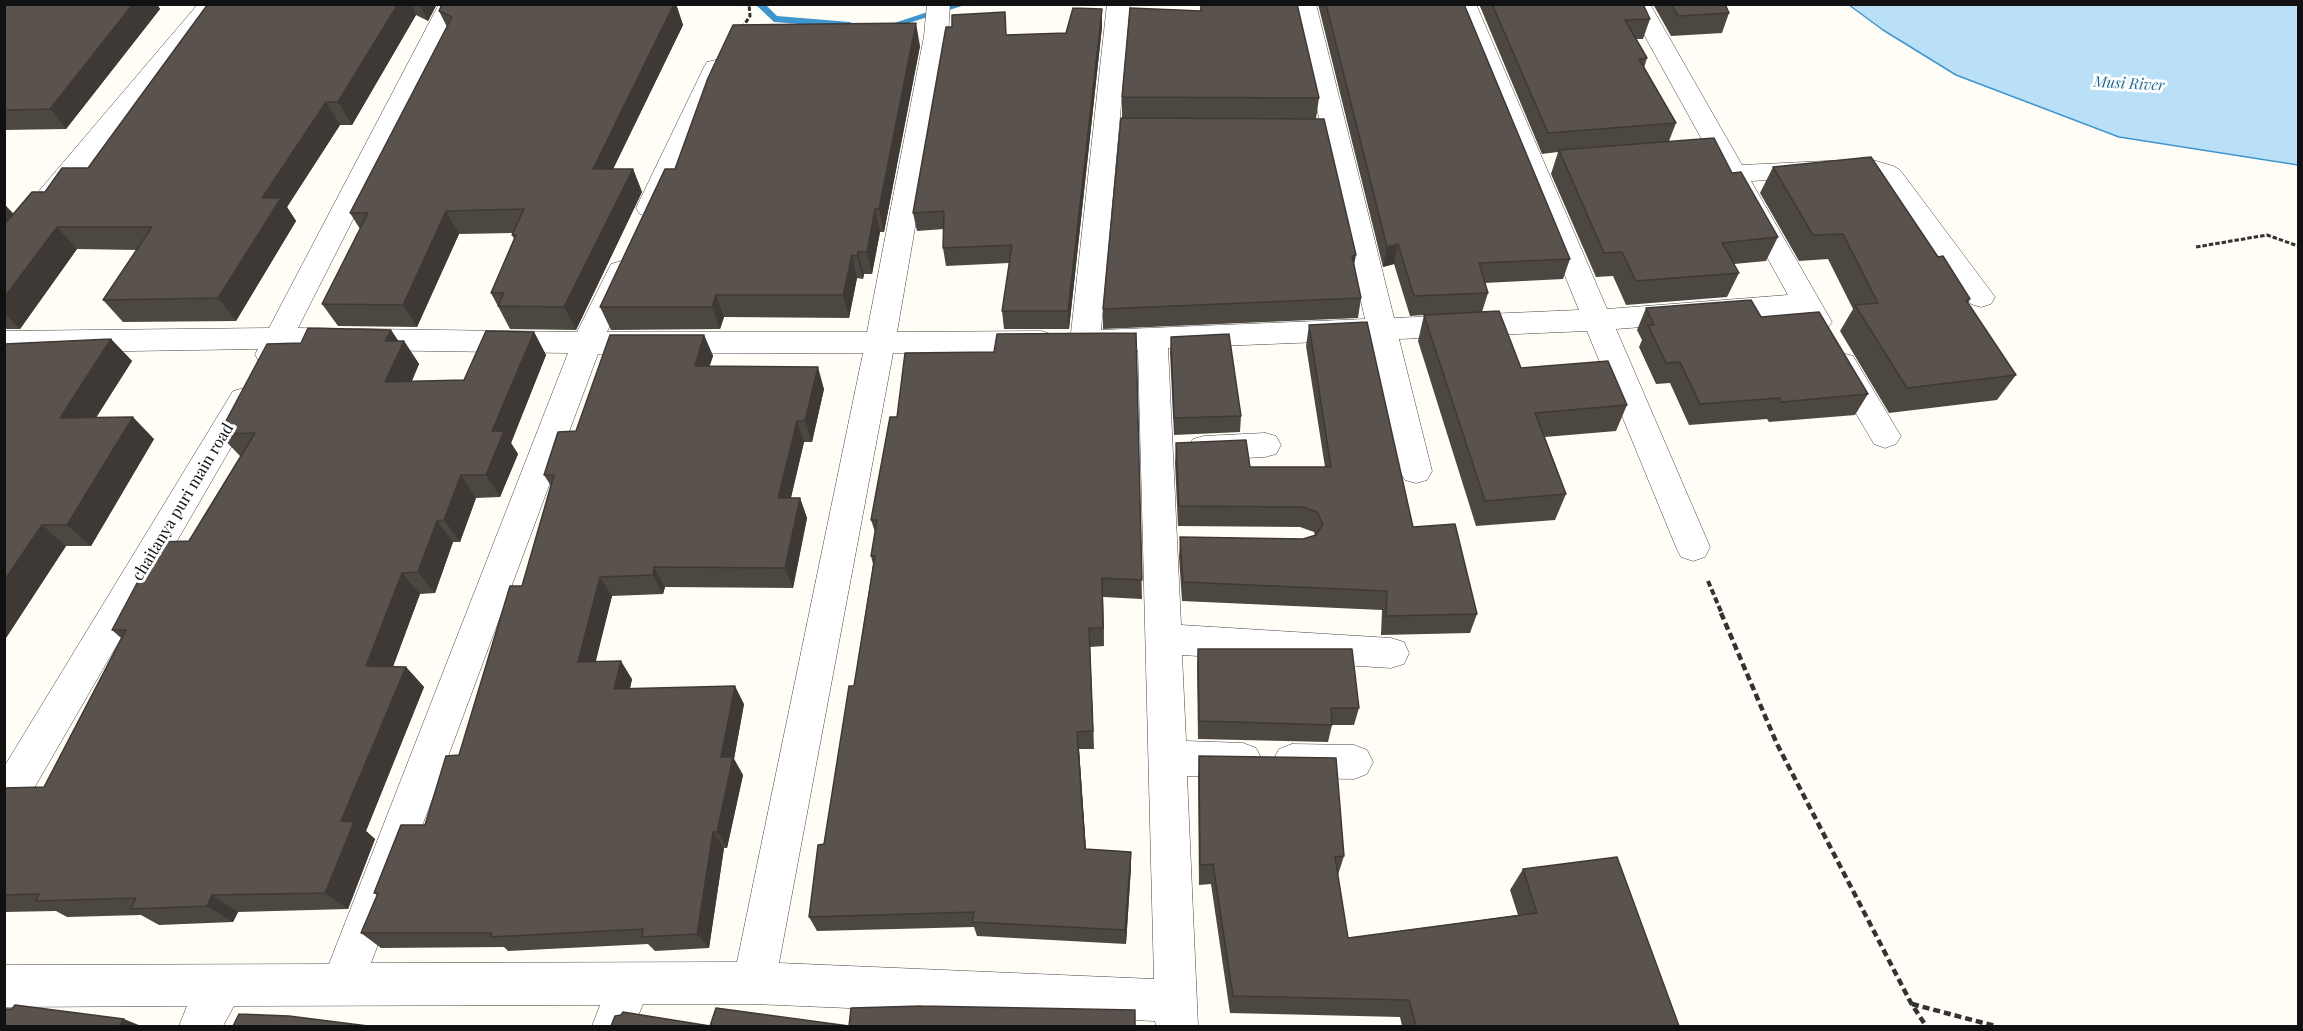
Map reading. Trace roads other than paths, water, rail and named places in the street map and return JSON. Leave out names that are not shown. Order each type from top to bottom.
[{"type":"street","points":[[4,251],[211,4]]},
{"type":"street","name":"chaitanya puri main road","points":[[4,803],[280,338],[451,4]]},
{"type":"street","points":[[1085,342],[1119,128],[1119,4]]},
{"type":"street","points":[[1304,4],[1321,129],[1381,330],[1416,471]]},
{"type":"street","points":[[1464,4],[1543,164],[1597,320],[1693,547]]},
{"type":"street","points":[[1638,4],[1708,151],[1733,174],[1806,304],[1885,436]]},
{"type":"street","points":[[754,983],[880,342],[937,20]]},
{"type":"street","points":[[342,985],[587,343],[730,38]]},
{"type":"street","points":[[1733,174],[1869,167],[1884,172],[1891,176],[1981,297]]},
{"type":"street","points":[[4,342],[280,338],[587,343],[1085,342],[1597,320],[1806,304]]},
{"type":"street","points":[[4,986],[754,983],[1176,1014],[1153,340]]},
{"type":"street","points":[[1157,450],[1265,445]]},
{"type":"street","points":[[1160,541],[1195,542]]},
{"type":"street","points":[[1163,639],[1391,653]]},
{"type":"street","points":[[1167,758],[1354,762]]},
{"type":"street","points":[[613,1026],[632,983]]},
{"type":"street","points":[[200,1026],[222,985]]},
{"type":"water","name":"Musi River","points":[[1849,5],[2298,5],[2298,165],[2119,137],[1956,75],[1883,30]]},
{"type":"waterway","points":[[759,4],[774,19],[850,25]]},
{"type":"waterway","points":[[884,28],[964,4]]}]
